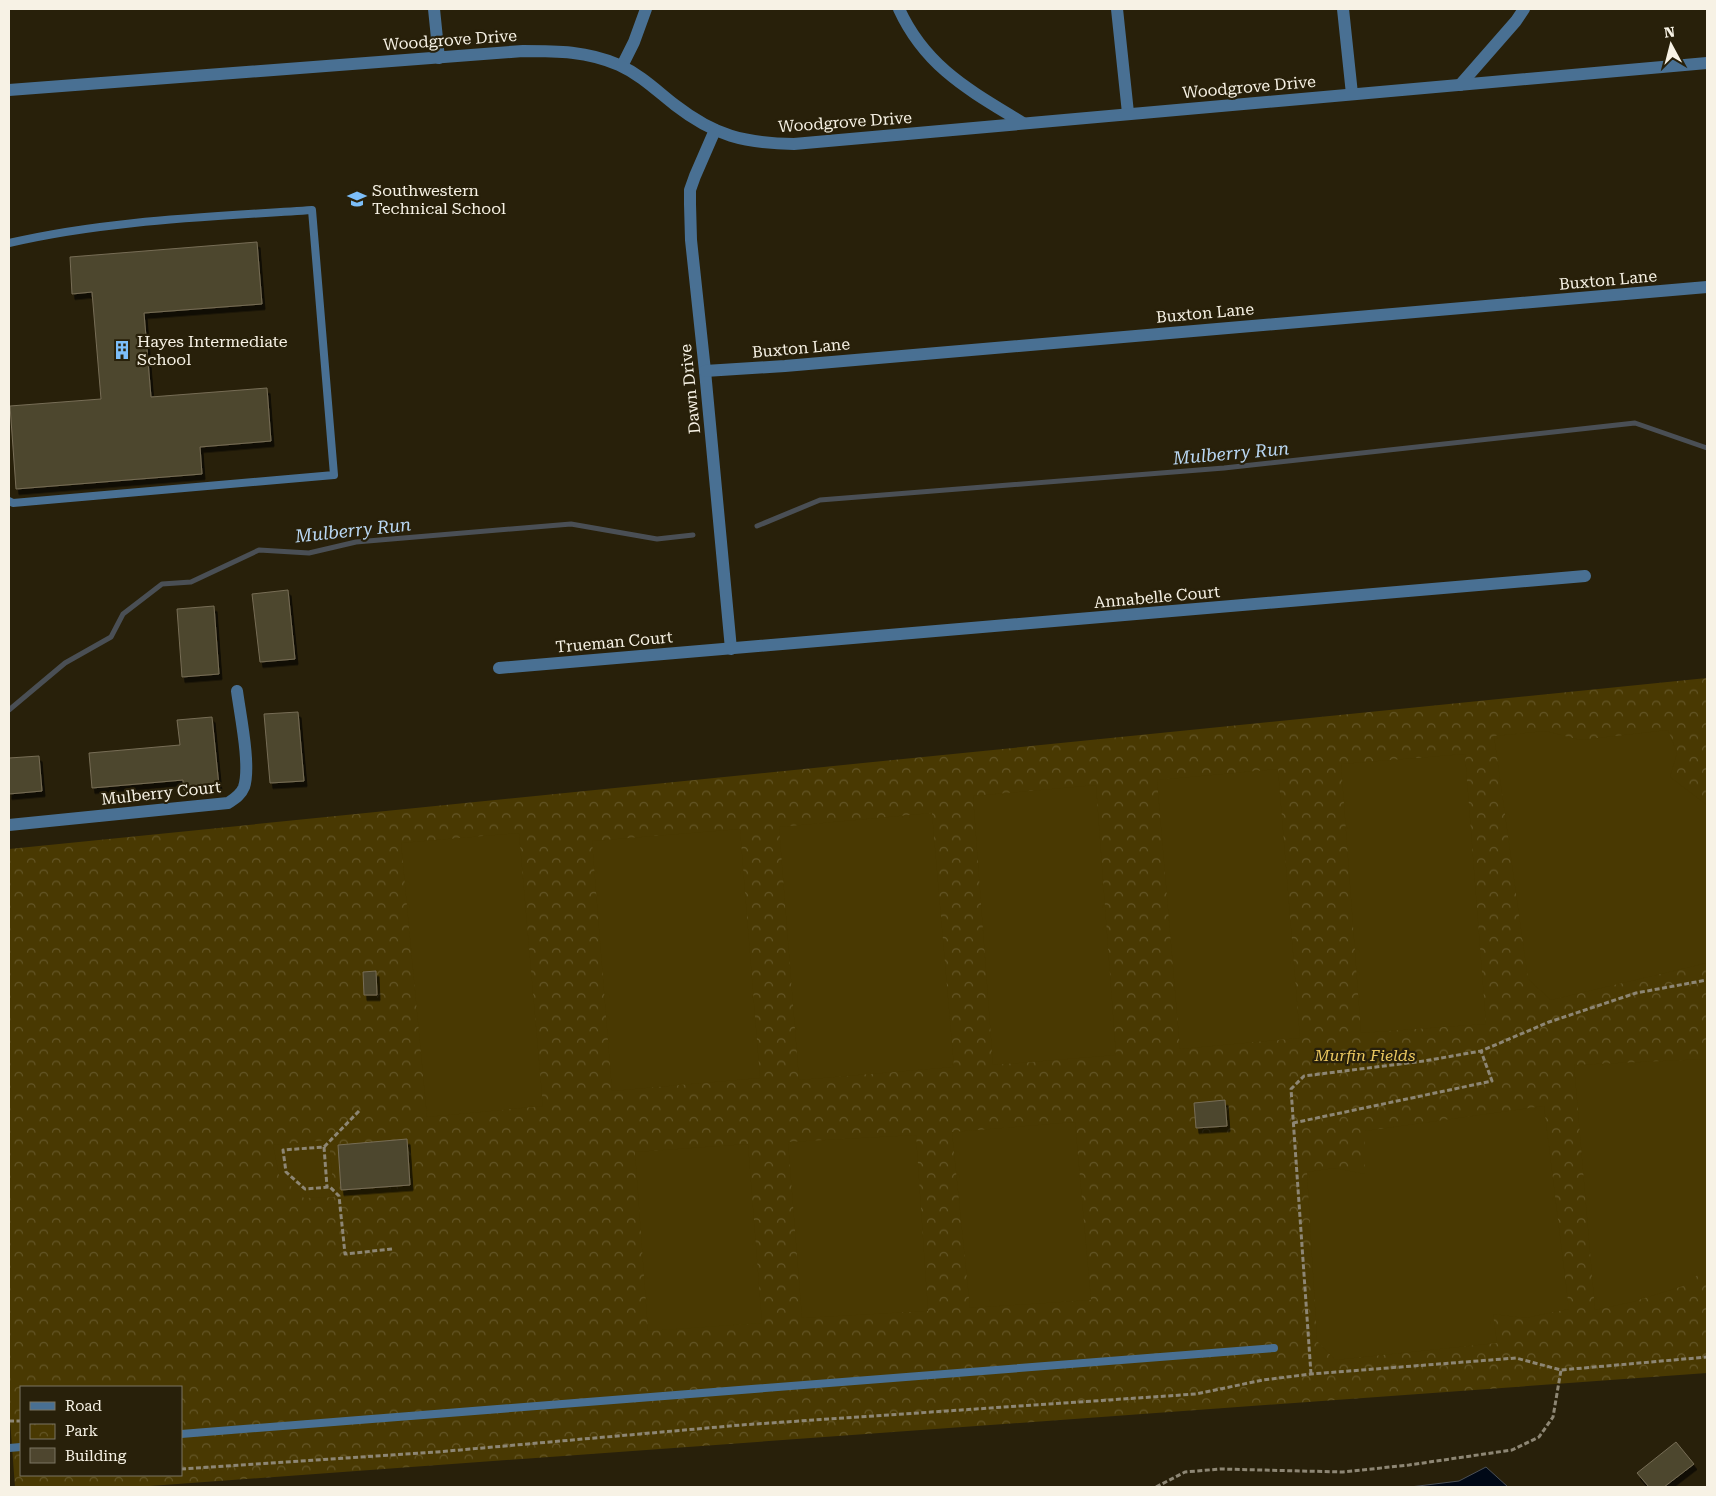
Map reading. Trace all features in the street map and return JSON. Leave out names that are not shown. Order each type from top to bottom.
[{"type":"street","points":[[434,9],[439,58]]},
{"type":"street","points":[[622,66],[634,42],[646,9]]},
{"type":"street","points":[[899,9],[918,42],[952,77],[969,90],[1023,123]]},
{"type":"street","points":[[1117,9],[1128,113]]},
{"type":"street","points":[[1343,9],[1352,94]]},
{"type":"street","points":[[1460,85],[1516,21],[1524,9]]},
{"type":"street","name":"Woodgrove Drive","points":[[9,90],[523,51],[566,51],[602,58],[622,66],[646,80],[700,124],[733,137],[794,144],[1707,63]]},
{"type":"street","name":"Dawn Drive","points":[[715,130],[694,176],[690,190],[691,240],[731,649]]},
{"type":"street","name":"Buxton Lane","points":[[705,371],[795,365],[1707,287]]},
{"type":"street","name":"Annabelle Court","points":[[731,649],[1585,576]]},
{"type":"street","name":"Trueman Court","points":[[499,668],[731,649]]},
{"type":"street","name":"Mulberry Court","points":[[9,825],[228,803],[237,797],[244,787],[246,771],[237,691]]},
{"type":"lane","points":[[9,243],[50,233],[127,223],[312,210],[334,475],[13,503],[9,501]]},
{"type":"lane","points":[[182,1434],[1274,1348]]},
{"type":"path","points":[[1311,1374],[1291,1089],[1304,1076],[1424,1061],[1481,1051],[1549,1022],[1636,993],[1707,980]]},
{"type":"path","points":[[1293,1123],[1492,1081],[1481,1051]]},
{"type":"path","points":[[359,1110],[324,1147],[283,1150],[286,1172],[305,1189],[330,1187],[339,1196],[344,1254],[392,1249]]},
{"type":"path","points":[[324,1147],[327,1187]]},
{"type":"path","points":[[182,1470],[437,1452],[740,1426],[1196,1394],[1263,1380],[1311,1374],[1516,1358],[1561,1370],[1707,1357]]},
{"type":"path","points":[[1156,1487],[1185,1472],[1220,1469],[1343,1472],[1409,1465],[1512,1450],[1539,1437],[1553,1417],[1561,1370]]},
{"type":"green space","name":"Murfin Fields","points":[[1707,678],[1707,1373],[136,1487],[15,1487],[9,1406],[9,849]]},
{"type":"green space","points":[[1668,730],[1677,753],[1670,777],[1707,805],[1707,963],[1551,1000],[1528,979],[1494,736],[1546,731],[1580,740]]},
{"type":"green space","points":[[1465,754],[1486,1024],[1361,1033],[1341,764]]},
{"type":"green space","points":[[1278,769],[1300,1038],[1180,1049],[1157,780]]},
{"type":"green space","points":[[1096,785],[1116,1055],[993,1065],[973,796]]},
{"type":"green space","points":[[932,813],[954,1067],[799,1080],[779,827]]},
{"type":"green space","points":[[740,829],[760,1078],[612,1091],[592,841]]},
{"type":"green space","points":[[519,833],[543,1106],[427,1117],[401,843]]},
{"type":"green space","points":[[1707,1059],[1707,1268],[1683,1286],[1632,1302],[1595,1310],[1574,1065]]},
{"type":"green space","points":[[1544,1106],[1569,1309],[1525,1318],[1493,1314],[1497,1343],[1335,1360],[1317,1341],[1307,1172],[1335,1168],[1365,1174],[1365,1131]]},
{"type":"green space","points":[[1075,1122],[1091,1300],[970,1308],[952,1132]]},
{"type":"green space","points":[[916,1135],[928,1311],[802,1318],[788,1142]]},
{"type":"green space","points":[[329,1140],[334,1197],[304,1198],[279,1175],[273,1145]]},
{"type":"green space","points":[[748,1144],[762,1323],[648,1331],[635,1152]]},
{"type":"water","points":[[1486,1467],[1508,1487],[1410,1487],[1459,1481]]},
{"type":"building","name":"Hayes Intermediate School","points":[[257,242],[262,304],[144,313],[151,397],[267,388],[271,441],[200,447],[202,474],[16,489],[10,406],[101,399],[92,292],[72,294],[70,257]]},
{"type":"building","points":[[288,590],[295,659],[260,662],[252,594]]},
{"type":"building","points":[[214,606],[219,674],[182,677],[177,609]]},
{"type":"building","points":[[298,712],[304,781],[270,783],[264,714]]},
{"type":"building","points":[[212,717],[219,786],[184,790],[183,780],[92,788],[89,753],[180,745],[177,720]]},
{"type":"building","points":[[39,756],[42,791],[9,794],[9,758]]},
{"type":"building","points":[[376,971],[377,995],[364,995],[363,972]]},
{"type":"building","points":[[1225,1100],[1227,1126],[1196,1128],[1194,1103]]},
{"type":"building","points":[[407,1139],[410,1185],[341,1190],[338,1145]]},
{"type":"building","points":[[1676,1442],[1694,1464],[1664,1487],[1649,1487],[1637,1473]]},
{"type":"waterway","name":"Mulberry Run","points":[[757,526],[820,500],[1224,468],[1635,423],[1707,448]]},
{"type":"waterway","name":"Mulberry Run","points":[[9,710],[65,663],[111,637],[123,614],[162,584],[191,582],[259,550],[309,553],[356,542],[571,524],[657,539],[693,535]]},
{"type":"place","name":"Southwestern Technical School","points":[[357,199]]},
{"type":"place","name":"Hayes Intermediate School","points":[[122,350]]}]
